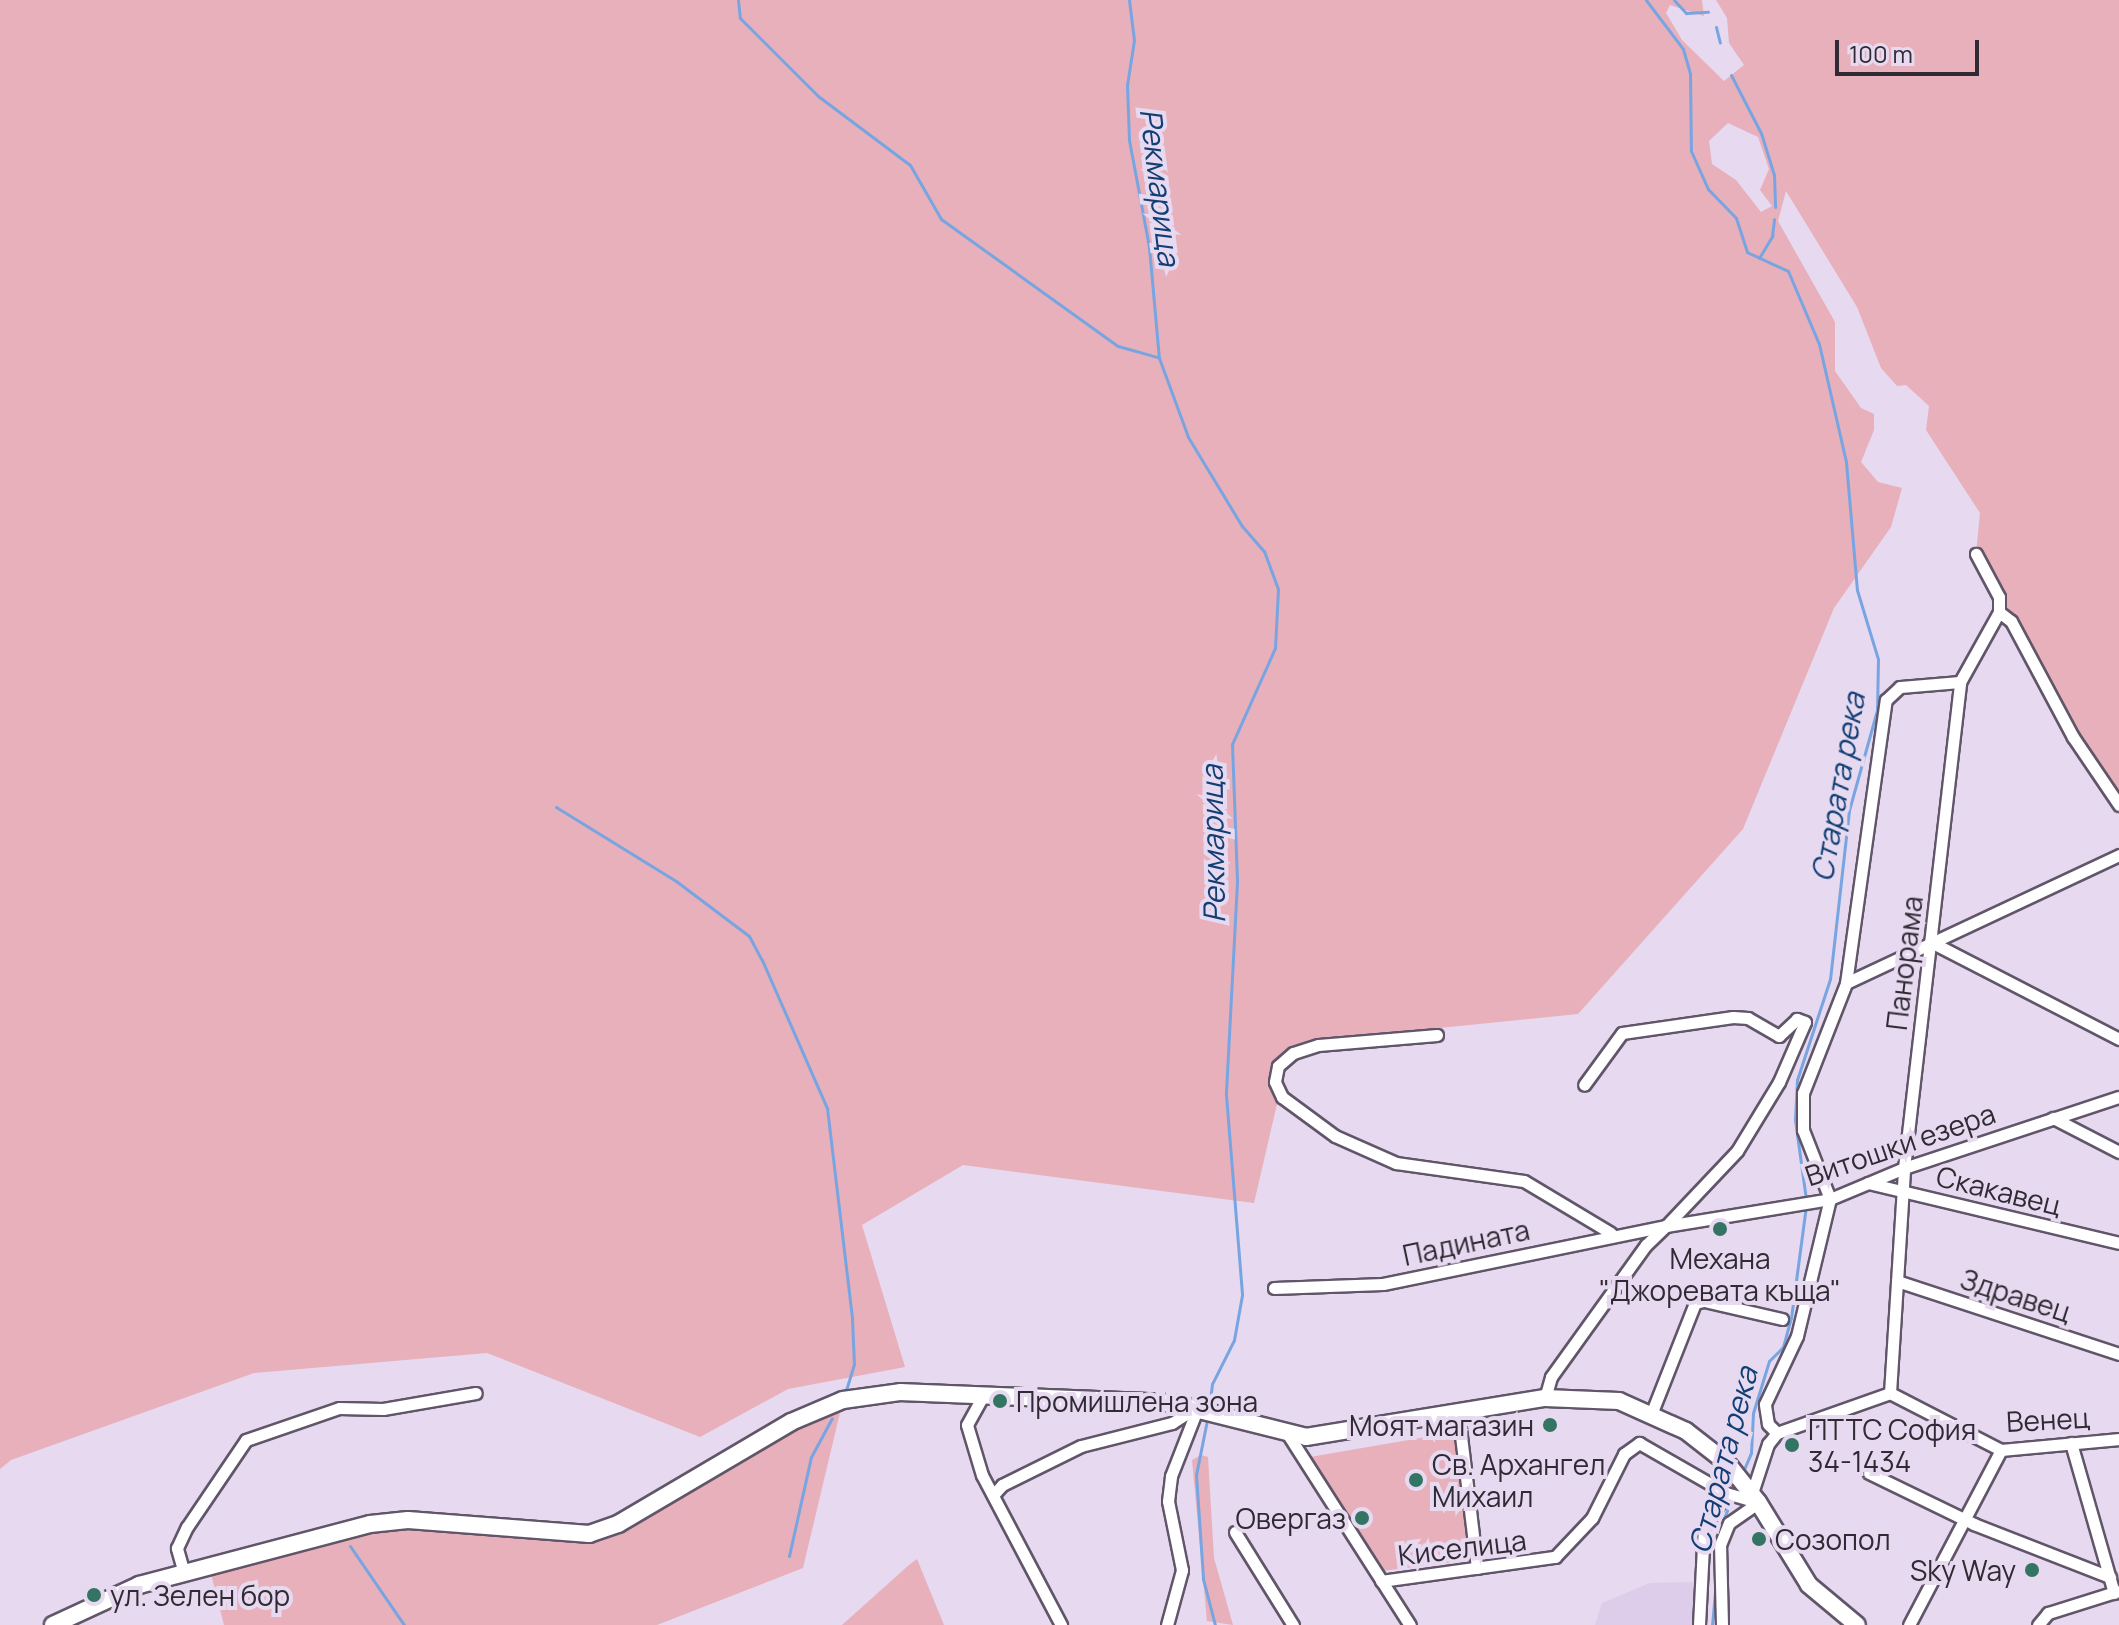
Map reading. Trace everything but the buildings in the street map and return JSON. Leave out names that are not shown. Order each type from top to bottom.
[{"type":"street","points":[[1976,554],[1999,597],[1999,612],[2011,621],[2073,737],[2119,805]]},
{"type":"street","name":"Панорама","points":[[1890,1393],[1904,1168],[1960,682],[1999,612]]},
{"type":"street","points":[[1777,1433],[1768,1424],[1765,1404],[1797,1336],[1830,1199],[1800,1112],[1815,1053],[1846,983],[1886,700],[1900,687],[1960,682]]},
{"type":"street","points":[[1846,983],[2119,855]]},
{"type":"street","points":[[1931,942],[2117,1036]]},
{"type":"street","points":[[1545,1398],[1568,1353],[1646,1245],[1737,1151],[1805,1024],[1797,1019],[1779,1036],[1748,1018],[1622,1033],[1584,1085]]},
{"type":"street","points":[[1437,1035],[1318,1045],[1293,1053],[1278,1066],[1275,1082],[1282,1097],[1335,1136],[1396,1163],[1524,1181],[1611,1233]]},
{"type":"street","name":"Витошки езера","points":[[1666,1226],[1830,1199],[1904,1168],[2119,1097]]},
{"type":"street","points":[[2053,1118],[2119,1152]]},
{"type":"street","name":"Скакавец","points":[[1868,1183],[2118,1244]]},
{"type":"street","name":"Падината","points":[[1274,1288],[1383,1284],[1611,1233],[1666,1226]]},
{"type":"street","name":"Здравец","points":[[1897,1281],[2119,1354]]},
{"type":"street","points":[[1652,1412],[1695,1303],[1704,1301],[1782,1319]]},
{"type":"street","points":[[53,1625],[139,1585],[383,1523],[589,1534],[618,1524],[791,1422],[843,1400],[901,1392],[984,1394],[1205,1409],[1287,1433],[1328,1437],[1458,1411],[1545,1398],[1607,1399],[1652,1412],[1727,1463],[1809,1585],[1857,1625]]},
{"type":"street","points":[[184,1573],[177,1548],[187,1527],[246,1440],[339,1408],[383,1409],[476,1393]]},
{"type":"street","points":[[1722,1625],[1720,1545],[1729,1523],[1750,1496],[1768,1444],[1777,1433],[1890,1393]]},
{"type":"street","name":"Венец","points":[[1890,1393],[2001,1450],[2119,1439]]},
{"type":"street","points":[[984,1394],[967,1425],[982,1475],[1061,1625]]},
{"type":"street","points":[[994,1494],[1002,1485],[1081,1446],[1172,1423],[1205,1409]]},
{"type":"street","points":[[1167,1625],[1182,1570],[1168,1501],[1171,1476],[1205,1409]]},
{"type":"street","points":[[1458,1411],[1477,1568]]},
{"type":"street","points":[[1287,1433],[1410,1625]]},
{"type":"street","name":"Киселица","points":[[1381,1581],[1541,1561],[1567,1549],[1609,1493],[1629,1446],[1639,1443],[1726,1493],[1750,1496]]},
{"type":"street","points":[[2038,1625],[2048,1613],[2116,1592],[2071,1443]]},
{"type":"street","points":[[1909,1625],[2001,1450]]},
{"type":"street","points":[[1869,1473],[1965,1518],[2110,1577]]},
{"type":"street","points":[[1699,1625],[1704,1527],[1726,1493]]},
{"type":"street","points":[[1235,1532],[1293,1625]]},
{"type":"shaded area","points":[[0,0],[1702,0],[1704,16],[1670,5],[1666,13],[1682,40],[1724,81],[1744,65],[1729,43],[1727,18],[1716,0],[2119,0],[2119,805],[2011,621],[1999,612],[1976,554],[1980,513],[1926,430],[1929,406],[1906,385],[1897,386],[1881,368],[1857,307],[1786,191],[1778,221],[1835,322],[1835,371],[1861,408],[1874,414],[1874,430],[1861,462],[1878,482],[1902,488],[1891,527],[1834,608],[1743,829],[1578,1014],[1310,1041],[1286,1065],[1254,1203],[963,1165],[862,1225],[905,1367],[788,1389],[700,1437],[487,1353],[254,1373],[11,1460],[0,1469]],"holes":[[[1728,123],[1758,137],[1769,169],[1760,190],[1772,206],[1761,212],[1736,180],[1712,164],[1709,141]]]},
{"type":"shaded area","points":[[843,1400],[803,1568],[657,1625],[224,1625],[209,1566],[370,1524],[589,1534]]},
{"type":"shaded area","points":[[1455,1432],[1470,1560],[1382,1571],[1310,1457]]},
{"type":"shaded area","points":[[1201,1455],[1208,1457],[1214,1558],[1233,1625],[1207,1621],[1192,1460]]},
{"type":"shaded area","points":[[917,1559],[944,1625],[842,1625],[909,1565]]},
{"type":"shaded area","points":[[1695,1582],[1693,1625],[1595,1625],[1602,1603],[1650,1583]]},
{"type":"waterway","points":[[738,0],[740,18],[818,96],[910,165],[941,219],[1118,346],[1157,357]]},
{"type":"waterway","name":"Рекмарица","points":[[1129,0],[1134,40],[1127,85],[1129,140],[1149,247],[1159,358],[1188,437],[1242,526],[1264,551],[1278,589],[1275,648],[1232,744],[1237,882],[1226,1095],[1242,1295],[1234,1340],[1212,1384],[1209,1408]]},
{"type":"waterway","name":"Старата река","points":[[1646,0],[1683,49],[1690,74],[1691,151],[1708,189],[1736,218],[1747,252],[1788,271],[1819,344],[1846,462],[1857,590],[1878,659],[1877,710],[1849,810],[1830,979],[1797,1080],[1795,1120],[1806,1199]]},
{"type":"waterway","points":[[1674,0],[1686,13],[1708,12]]},
{"type":"waterway","points":[[1716,27],[1720,43]]},
{"type":"waterway","points":[[1731,75],[1761,133],[1774,175],[1775,207]]},
{"type":"waterway","points":[[1759,258],[1772,236],[1774,219]]},
{"type":"waterway","points":[[556,807],[676,881],[749,936],[762,960],[827,1108],[852,1319],[854,1364],[846,1391]]},
{"type":"waterway","name":"Старата река","points":[[1742,1474],[1751,1453],[1753,1413],[1769,1361],[1783,1347],[1791,1318],[1806,1206]]},
{"type":"waterway","points":[[789,1556],[811,1457],[832,1418]]},
{"type":"waterway","name":"Рекмарица","points":[[1207,1420],[1196,1475],[1203,1579],[1215,1625]]},
{"type":"waterway","name":"Старата река","points":[[1716,1541],[1731,1499]]},
{"type":"waterway","points":[[350,1546],[404,1625]]},
{"type":"waterway","name":"Старата река","points":[[1712,1625],[1716,1581]]},
{"type":"place","name":"Механа \"Джоревата къща\"","points":[[1720,1229]]},
{"type":"place","name":"Промишлена зона","points":[[1000,1401]]},
{"type":"place","name":"Моят магазин","points":[[1550,1425]]},
{"type":"place","name":"ПТТС София 34-1434","points":[[1792,1445]]},
{"type":"place","name":"Св. Архангел Михаил","points":[[1416,1480]]},
{"type":"place","name":"Овергаз","points":[[1362,1518]]},
{"type":"place","name":"Созопол","points":[[1759,1539]]},
{"type":"place","name":"Sky Way","points":[[2032,1570]]},
{"type":"place","name":"ул. Зелен бор","points":[[94,1595]]}]
